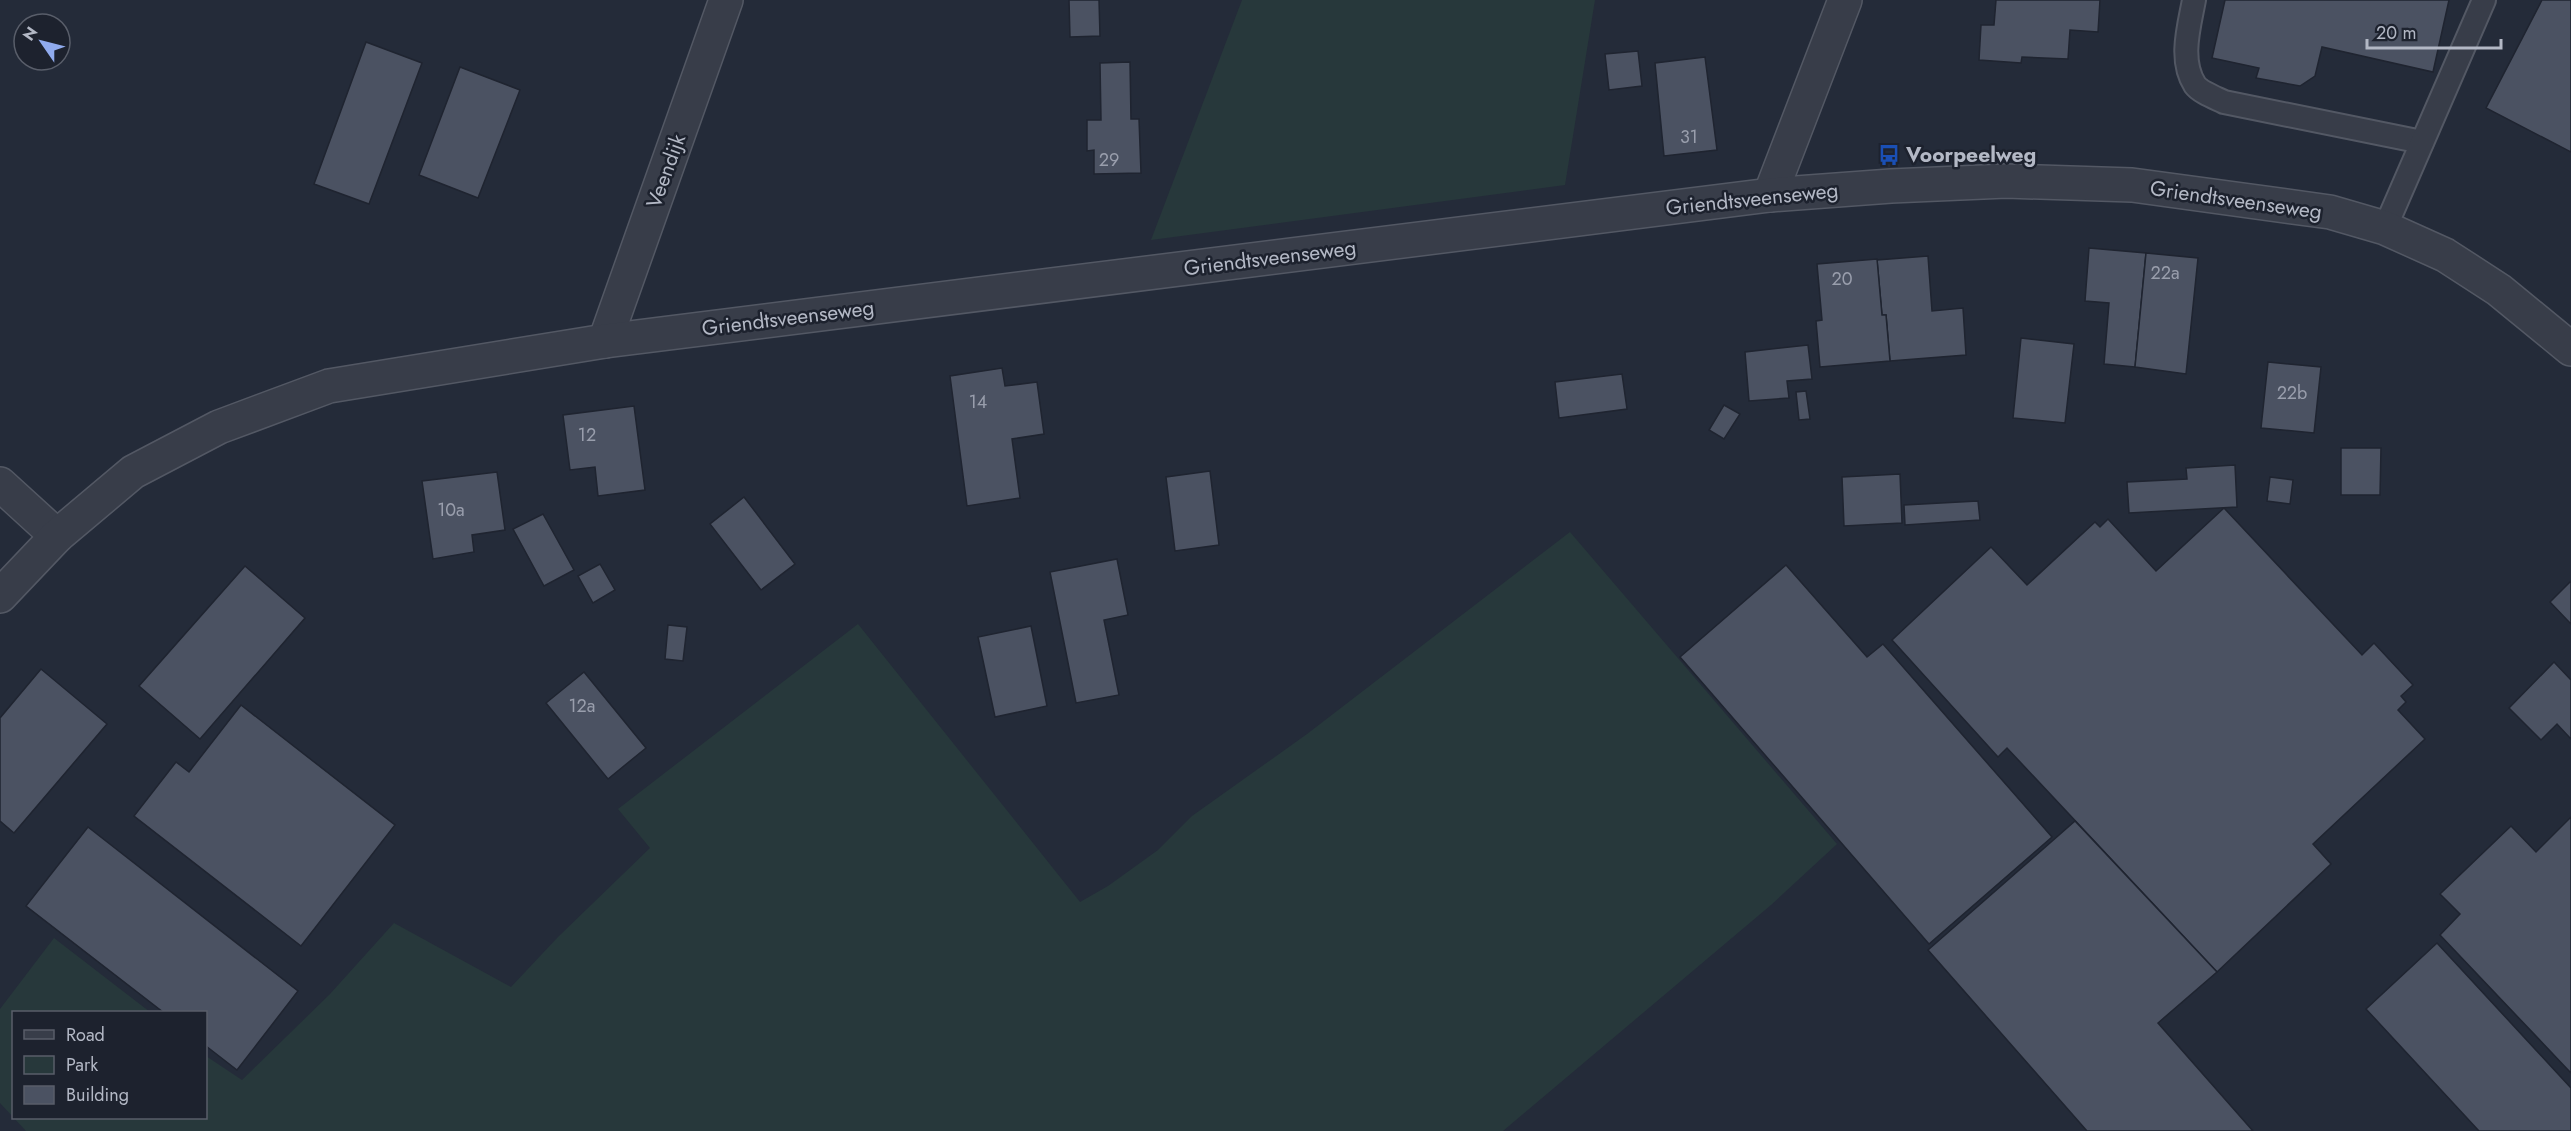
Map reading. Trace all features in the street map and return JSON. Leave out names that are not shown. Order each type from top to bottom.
[{"type":"street","name":"Veendijk","points":[[605,341],[726,0]]},
{"type":"street","points":[[1770,195],[1845,0]]},
{"type":"street","name":"Griendtsveenseweg","points":[[0,596],[57,536],[133,472],[219,427],[329,386],[605,341],[1770,195],[1891,186],[2006,181],[2132,185],[2330,212],[2385,228],[2445,255],[2499,290],[2571,348]]},
{"type":"street","points":[[0,484],[57,536]]},
{"type":"lane","points":[[2194,0],[2187,35],[2187,62],[2196,86],[2224,102],[2422,142]]},
{"type":"lane","points":[[2385,228],[2484,0]]},
{"type":"green space","points":[[1242,0],[1595,0],[1565,185],[1151,240]]},
{"type":"green space","points":[[1570,532],[1837,844],[1771,905],[1503,1131],[26,1131],[15,1119],[207,1119],[207,1057],[242,1080],[330,994],[394,923],[511,987],[558,937],[650,848],[618,809],[858,624],[1080,902],[1108,886],[1158,850],[1192,816],[1307,734]]},
{"type":"green space","points":[[54,938],[149,1011],[12,1011],[12,1116],[0,1103],[0,1009]]},
{"type":"building","points":[[1069,0],[1099,0],[1100,36],[1070,37]]},
{"type":"building","points":[[1996,0],[2100,0],[2098,32],[2070,30],[2068,59],[2022,57],[2021,63],[1979,60],[1981,25],[1994,25]]},
{"type":"building","points":[[2225,0],[2449,0],[2433,72],[2322,47],[2315,76],[2300,86],[2256,78],[2259,68],[2212,58]]},
{"type":"building","points":[[2542,0],[2571,0],[2571,152],[2486,108]]},
{"type":"building","points":[[366,42],[422,63],[369,204],[314,184]]},
{"type":"building","points":[[1638,51],[1642,86],[1609,90],[1605,54]]},
{"type":"building","points":[[1705,57],[1717,150],[1664,156],[1655,63]]},
{"type":"building","points":[[1130,62],[1131,119],[1139,119],[1141,173],[1094,174],[1094,150],[1087,151],[1087,120],[1101,120],[1100,63]]},
{"type":"building","points":[[460,67],[520,90],[478,198],[419,175]]},
{"type":"building","points":[[2089,248],[2146,253],[2135,367],[2104,364],[2109,303],[2085,301]]},
{"type":"building","points":[[2146,253],[2198,258],[2186,374],[2135,367]]},
{"type":"building","points":[[1928,256],[1932,311],[1963,308],[1966,355],[1890,361],[1886,315],[1882,315],[1877,260]]},
{"type":"building","points":[[1877,259],[1882,315],[1886,315],[1890,361],[1820,367],[1816,321],[1822,320],[1817,264]]},
{"type":"building","points":[[2021,338],[2074,344],[2065,423],[2013,418]]},
{"type":"building","points":[[1808,345],[1812,379],[1787,381],[1789,398],[1749,401],[1745,352]]},
{"type":"building","points":[[2268,362],[2321,367],[2314,433],[2261,428]]},
{"type":"building","points":[[1002,368],[1005,386],[1037,382],[1044,434],[1012,439],[1020,498],[967,506],[950,376]]},
{"type":"building","points":[[1622,374],[1627,409],[1559,418],[1555,382]]},
{"type":"building","points":[[1806,391],[1810,419],[1799,420],[1796,392]]},
{"type":"building","points":[[1724,405],[1740,414],[1724,439],[1709,430]]},
{"type":"building","points":[[634,406],[645,490],[598,496],[595,467],[570,470],[563,415]]},
{"type":"building","points":[[2341,448],[2381,448],[2380,495],[2341,495]]},
{"type":"building","points":[[2235,465],[2237,507],[2129,513],[2127,482],[2187,479],[2186,468]]},
{"type":"building","points":[[1210,471],[1219,545],[1175,551],[1166,477]]},
{"type":"building","points":[[497,472],[505,530],[472,535],[474,552],[433,559],[422,481]]},
{"type":"building","points":[[1900,474],[1902,523],[1844,526],[1842,477]]},
{"type":"building","points":[[2270,477],[2293,480],[2290,504],[2267,501]]},
{"type":"building","points":[[744,497],[795,564],[761,590],[710,524]]},
{"type":"building","points":[[1978,501],[1980,520],[1905,525],[1904,505]]},
{"type":"building","points":[[2224,508],[2362,655],[2374,643],[2413,685],[2401,696],[2406,702],[2398,710],[2425,739],[2313,844],[2331,864],[2217,972],[2007,748],[1998,757],[1892,640],[1991,547],[2027,585],[2095,522],[2100,527],[2108,519],[2156,571]]},
{"type":"building","points":[[543,514],[574,570],[544,586],[513,529]]},
{"type":"building","points":[[1117,559],[1128,615],[1104,620],[1119,695],[1076,703],[1050,572]]},
{"type":"building","points":[[600,564],[615,590],[593,603],[578,576]]},
{"type":"building","points":[[1786,565],[1867,657],[1883,644],[2052,837],[1929,944],[1680,657]]},
{"type":"building","points":[[245,566],[305,618],[200,739],[139,686]]},
{"type":"building","points":[[2571,581],[2571,624],[2550,602]]},
{"type":"building","points":[[668,625],[687,627],[683,661],[665,659]]},
{"type":"building","points":[[1031,626],[1047,706],[995,717],[978,637]]},
{"type":"building","points":[[2554,662],[2571,680],[2571,739],[2557,724],[2541,740],[2509,708]]},
{"type":"building","points":[[41,669],[107,724],[14,833],[0,821],[0,718]]},
{"type":"building","points":[[584,672],[646,748],[608,779],[546,703]]},
{"type":"building","points":[[241,705],[395,825],[301,946],[134,816],[176,762],[189,772]]},
{"type":"building","points":[[2571,817],[2571,1073],[2440,935],[2460,914],[2440,894],[2511,826],[2536,852]]},
{"type":"building","points":[[2075,821],[2217,972],[2158,1023],[2253,1131],[2087,1131],[1928,950]]},
{"type":"building","points":[[88,827],[298,991],[237,1070],[207,1047],[207,1011],[162,1011],[26,906]]},
{"type":"building","points":[[2437,943],[2571,1088],[2571,1131],[2479,1131],[2366,1009]]},
{"type":"place","name":"Voorpeelweg","points":[[1889,155]]}]
